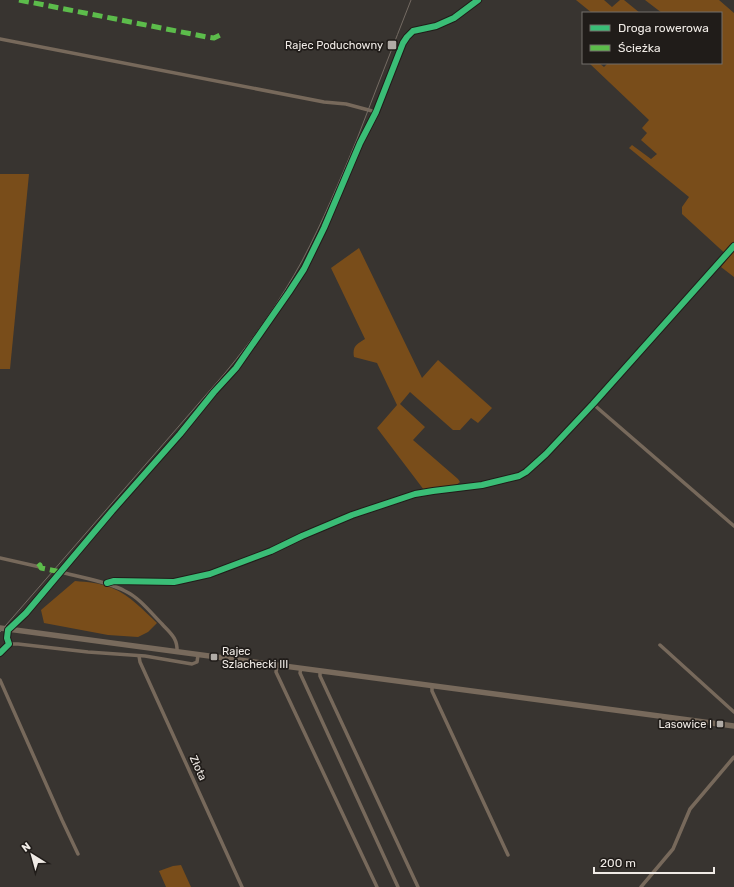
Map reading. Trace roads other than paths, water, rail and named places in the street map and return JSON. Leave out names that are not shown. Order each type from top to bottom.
[{"type":"main road","points":[[0,628],[734,726]]},
{"type":"street","points":[[0,39],[324,102],[346,104],[376,112],[403,42],[407,37],[416,30],[436,26],[454,18],[478,0]]},
{"type":"street","points":[[107,583],[114,581],[174,582],[210,574],[271,551],[352,515],[415,494],[482,485],[519,476],[526,472],[546,454],[593,404],[734,246]]},
{"type":"street","points":[[593,404],[734,526]]},
{"type":"street","points":[[0,558],[40,568]]},
{"type":"street","points":[[61,572],[107,583],[126,592],[140,602],[174,637],[178,645],[177,652]]},
{"type":"street","points":[[0,653],[9,644],[18,644],[167,659],[192,664],[197,662],[198,654]]},
{"type":"street","points":[[660,645],[734,712]]},
{"type":"street","name":"Złota","points":[[139,656],[140,662],[242,887]]},
{"type":"street","points":[[277,665],[276,672],[377,887]]},
{"type":"street","points":[[301,668],[300,673],[398,887]]},
{"type":"street","points":[[320,671],[320,676],[418,887]]},
{"type":"street","points":[[0,680],[78,854]]},
{"type":"street","points":[[432,686],[432,691],[508,855]]},
{"type":"street","points":[[641,887],[673,849],[690,809],[734,757]]},
{"type":"railway","points":[[0,632],[225,373],[276,305],[302,261],[331,200],[357,139],[411,0]]},
{"type":"place","name":"Rajec Poduchowny","points":[[392,45]]},
{"type":"place","name":"Rajec Szlachecki III","points":[[214,657]]},
{"type":"place","name":"Lasowice I","points":[[720,724]]}]
